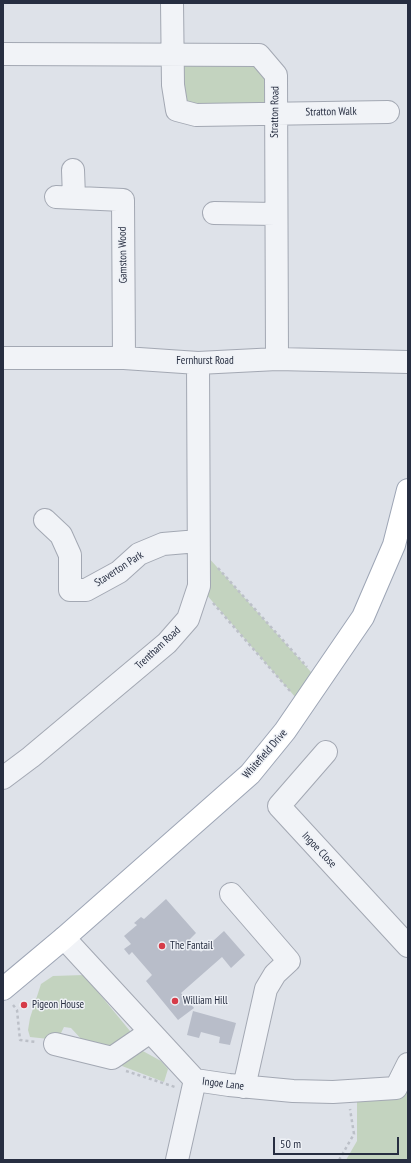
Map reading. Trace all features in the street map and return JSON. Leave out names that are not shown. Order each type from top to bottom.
[{"type":"main road","name":"Whitefield Drive","points":[[8,996],[64,938],[250,774],[303,706],[363,617],[394,545],[408,490]]},
{"type":"street","points":[[172,3],[172,54]]},
{"type":"street","name":"Stratton Road","points":[[3,54],[259,55],[276,75],[276,360]]},
{"type":"street","name":"Stratton Walk","points":[[172,54],[173,96],[177,110],[196,115],[388,112]]},
{"type":"street","name":"Gamston Wood","points":[[73,170],[65,197],[123,200],[124,358]]},
{"type":"street","points":[[214,213],[275,214]]},
{"type":"street","name":"Fernhurst Road","points":[[3,358],[124,358],[198,363],[276,360],[408,362]]},
{"type":"street","name":"Trentham Road","points":[[3,778],[31,757],[167,643],[188,619],[199,586],[198,363]]},
{"type":"street","name":"Staverton Park","points":[[45,520],[61,535],[70,555],[70,590],[86,590],[119,572],[139,554],[163,544],[198,544]]},
{"type":"street","name":"Ingoe Close","points":[[326,752],[278,806],[408,946]]},
{"type":"street","points":[[231,894],[290,960],[274,974],[266,989],[244,1087]]},
{"type":"street","name":"Ingoe Lane","points":[[64,938],[150,1032],[194,1086],[244,1087],[293,1091],[348,1091],[396,1088],[408,1064]]},
{"type":"street","points":[[55,1044],[112,1058],[150,1032]]},
{"type":"street","points":[[177,1160],[194,1086]]},
{"type":"path","points":[[198,544],[319,681]]},
{"type":"path","points":[[199,586],[303,706]]},
{"type":"path","points":[[8,996],[17,1010],[20,1040],[55,1044]]},
{"type":"path","points":[[112,1058],[118,1069],[194,1086]]},
{"type":"path","points":[[339,1160],[354,1134],[348,1091]]},
{"type":"green space","points":[[171,54],[259,55],[275,113],[177,109]]},
{"type":"green space","points":[[199,547],[319,681],[303,706],[199,586]]},
{"type":"green space","points":[[84,975],[130,1031],[129,1040],[111,1048],[84,1042],[71,1028],[64,1027],[61,1033],[51,1034],[49,1039],[30,1037],[28,1030],[30,1018],[41,984],[53,976]]},
{"type":"green space","points":[[141,1050],[161,1061],[168,1069],[164,1082],[122,1066],[123,1062]]},
{"type":"green space","points":[[408,1066],[408,1160],[346,1160],[357,1141],[357,1090],[396,1088]]},
{"type":"building","name":"The Fantail","points":[[166,899],[196,933],[190,939],[201,952],[224,931],[245,955],[231,968],[222,957],[181,993],[194,1008],[178,1020],[146,981],[152,975],[132,952],[129,955],[124,949],[131,944],[124,936],[137,925],[134,923],[141,917],[144,919]]},
{"type":"building","points":[[193,1011],[236,1023],[230,1045],[219,1043],[220,1037],[201,1032],[199,1038],[187,1035]]},
{"type":"place","name":"The Fantail","points":[[162,946]]},
{"type":"place","name":"William Hill","points":[[175,1001]]},
{"type":"place","name":"Pigeon House","points":[[24,1005]]}]
